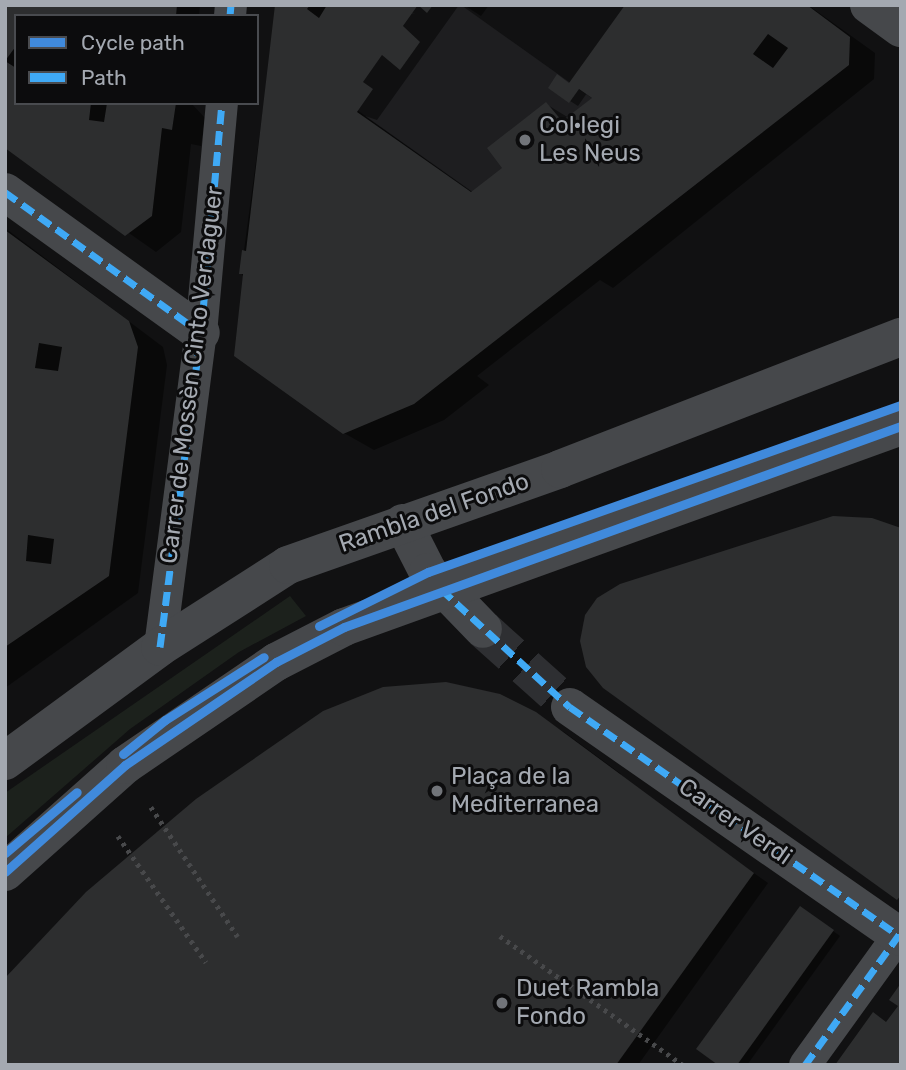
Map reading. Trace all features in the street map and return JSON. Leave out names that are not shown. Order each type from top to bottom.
[{"type":"street","points":[[869,5],[901,28]]},
{"type":"street","name":"Carrer de Mossèn Cinto Verdaguer","points":[[160,647],[201,332],[222,105]]},
{"type":"street","points":[[5,192],[201,332]]},
{"type":"street","name":"Rambla del Fondo","points":[[5,761],[160,647],[288,565],[560,469],[901,337]]},
{"type":"street","points":[[5,872],[125,765],[276,662],[344,626],[901,426]]},
{"type":"street","points":[[403,523],[441,589],[483,629]]},
{"type":"street","name":"Carrer Verdi","points":[[570,707],[900,935]]},
{"type":"street","points":[[805,1065],[900,935]]},
{"type":"path","points":[[125,765],[182,858],[238,937]]},
{"type":"path","points":[[90,795],[206,962]]},
{"type":"path","points":[[500,936],[683,1065]]},
{"type":"shaded area","name":"Col·legi Les Neus","points":[[418,5],[461,5],[704,178],[584,271],[347,103]]},
{"type":"shaded area","points":[[290,596],[306,616],[239,652],[130,729],[5,838],[5,793]]},
{"type":"building","points":[[5,5],[177,5],[176,14],[14,14],[14,49],[5,61]]},
{"type":"building","points":[[275,5],[310,5],[307,9],[319,18],[327,5],[418,5],[403,26],[420,42],[400,70],[382,55],[363,82],[373,89],[357,112],[471,192],[502,168],[487,148],[546,102],[562,121],[592,98],[579,89],[569,103],[548,88],[557,74],[569,83],[625,5],[807,5],[850,37],[849,65],[414,404],[343,434],[234,356],[243,274],[239,274],[242,250],[246,251]],"holes":[[[768,34],[788,48],[773,68],[753,54]]]},
{"type":"building","points":[[418,5],[433,5],[427,13]]},
{"type":"building","points":[[5,61],[14,67],[14,105],[91,105],[89,120],[104,122],[107,105],[176,105],[172,130],[162,128],[152,216],[125,236],[5,148]]},
{"type":"building","points":[[5,230],[129,321],[138,347],[109,576],[5,647]],"holes":[[[39,343],[62,347],[58,371],[35,368]],[[28,535],[54,539],[51,564],[26,561]]]},
{"type":"building","points":[[833,516],[872,518],[901,528],[901,895],[897,900],[603,688],[586,667],[580,641],[585,615],[597,598],[620,584]]},
{"type":"building","points":[[446,682],[500,694],[536,712],[754,873],[616,1065],[5,1065],[5,978],[86,892],[196,799],[323,711],[383,687]]},
{"type":"building","points":[[800,906],[834,930],[737,1065],[718,1065],[696,1049]]},
{"type":"building","points":[[901,983],[901,1065],[835,1065],[873,1012],[886,1022],[898,1006],[889,1000]]},
{"type":"tunnel","points":[[483,629],[570,707]]},
{"type":"marked path","points":[[230,14],[231,5]]},
{"type":"marked path","points":[[160,647],[201,333],[222,105]]},
{"type":"marked path","points":[[5,192],[201,333]]},
{"type":"marked path","points":[[441,589],[570,707],[901,937]]},
{"type":"marked path","points":[[805,1065],[901,932]]},
{"type":"cycle path","points":[[319,626],[428,572],[901,405]]},
{"type":"cycle path","points":[[5,872],[125,765],[276,662],[344,627],[901,426]]},
{"type":"cycle path","points":[[123,754],[165,720],[264,657]]},
{"type":"cycle path","points":[[5,853],[77,792]]},
{"type":"place","name":"Col·legi Les Neus","points":[[525,140]]},
{"type":"place","name":"Plaça de la Mediterranea","points":[[437,791]]},
{"type":"place","name":"Duet Rambla Fondo","points":[[502,1003]]}]
